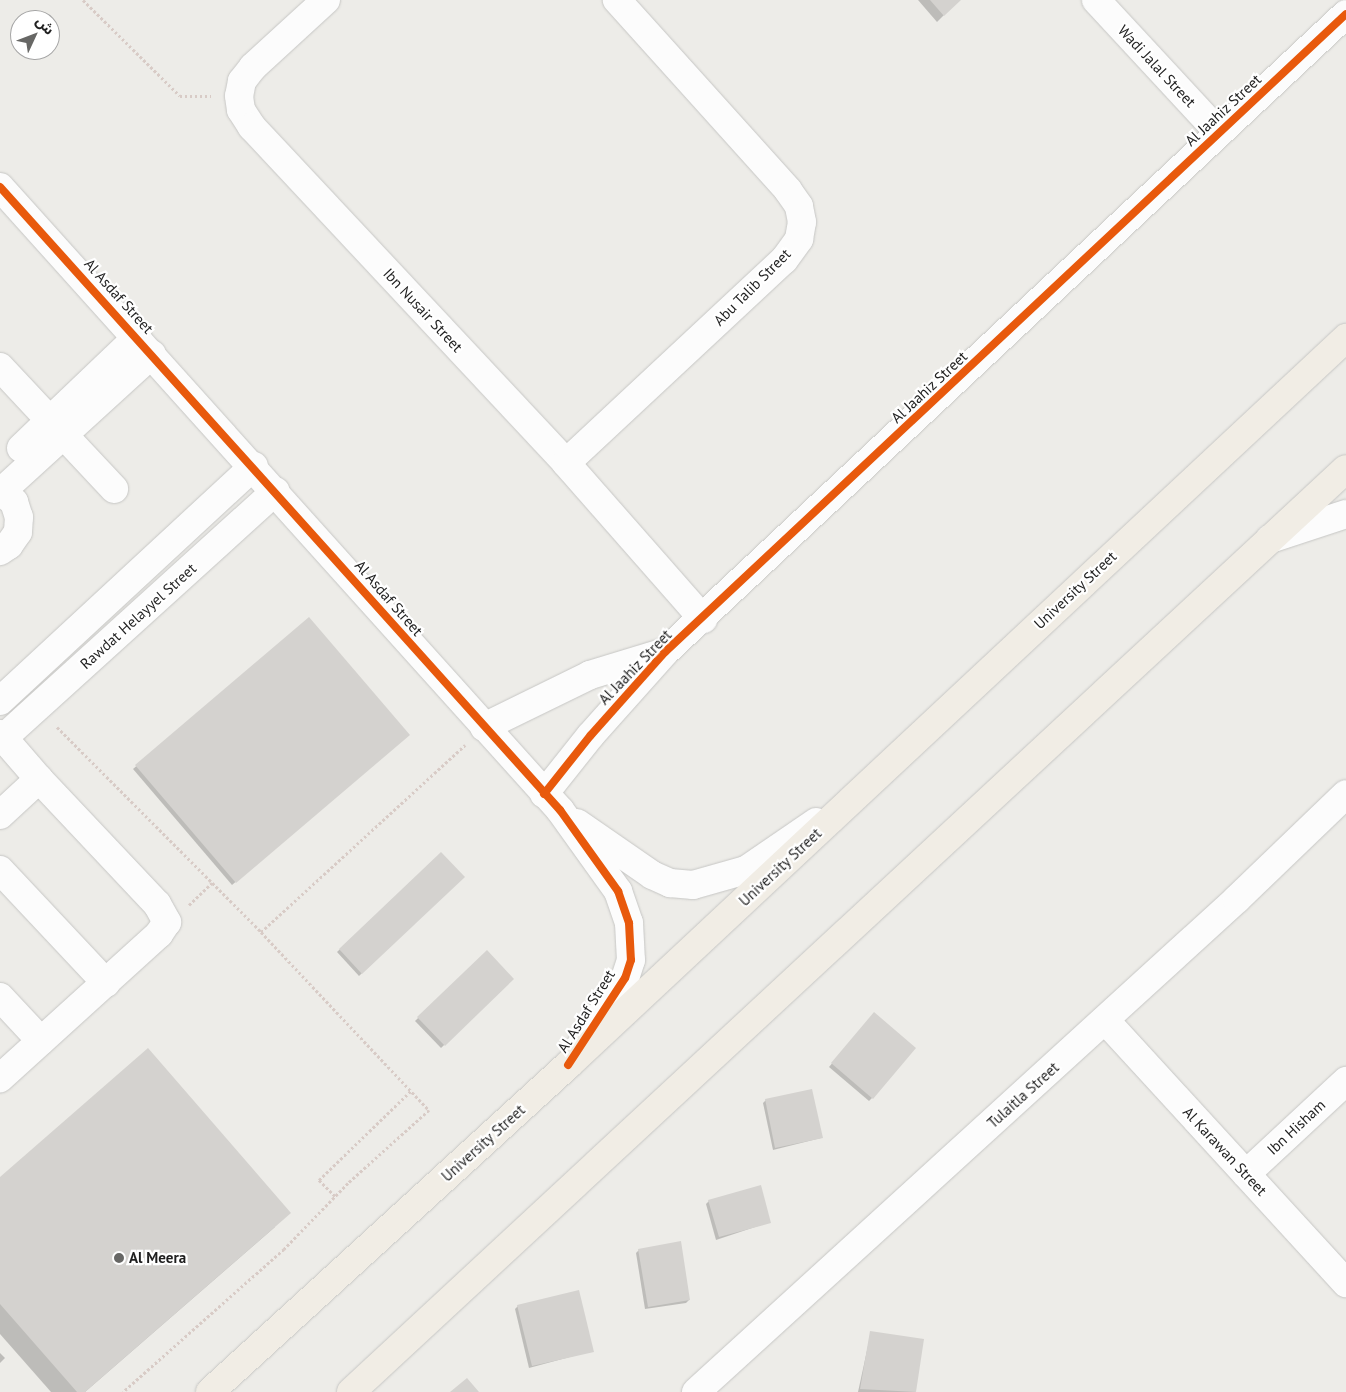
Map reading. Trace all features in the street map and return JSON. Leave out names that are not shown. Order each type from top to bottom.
[{"type":"main road","name":"University Street","points":[[210,1392],[568,1065],[1346,338]]},
{"type":"main road","points":[[351,1392],[1346,469]]},
{"type":"street","points":[[238,96],[242,81],[253,67],[326,0]]},
{"type":"street","name":"Abu Talib Street","points":[[566,463],[784,260],[799,239],[802,222],[799,206],[788,190],[617,0]]},
{"type":"street","name":"Wadi Jalal Street","points":[[1096,0],[1219,133]]},
{"type":"street","name":"Al Jaahiz Street","points":[[552,802],[591,735],[665,652],[703,619],[1346,14]]},
{"type":"street","name":"Ibn Nusair Street","points":[[238,96],[241,110],[252,127],[566,463],[703,619]]},
{"type":"street","name":"Al Asdaf Street","points":[[0,187],[254,466],[484,728],[552,802],[618,891],[629,923],[632,947],[625,978],[568,1065]]},
{"type":"street","points":[[0,551],[9,545],[18,532],[19,517],[14,502],[2,482],[56,427],[145,345]]},
{"type":"street","points":[[0,367],[114,489]]},
{"type":"street","name":"Rawdat Helayyel Street","points":[[0,701],[254,466]]},
{"type":"street","name":"Rawdat Helayyel Street","points":[[1,741],[37,706],[276,491]]},
{"type":"street","points":[[1270,539],[1346,514]]},
{"type":"street","points":[[109,600],[129,624]]},
{"type":"street","name":"Al Jaahiz Street","points":[[484,728],[590,675],[665,652]]},
{"type":"street","points":[[0,1078],[165,928],[167,918],[35,783],[1,741]]},
{"type":"street","points":[[0,815],[35,783]]},
{"type":"street","name":"Al Asdaf Street","points":[[552,802],[652,875],[670,884],[693,885],[746,870],[862,790]]},
{"type":"street","name":"Tulaitla Street","points":[[696,1392],[1105,1020],[1346,794]]},
{"type":"street","points":[[0,870],[106,983]]},
{"type":"street","points":[[0,997],[41,1041]]},
{"type":"street","name":"Al Karawan Street","points":[[1105,1020],[1346,1282]]},
{"type":"street","name":"Ibn Hisham","points":[[1246,1174],[1346,1081]]},
{"type":"path","points":[[83,0],[180,96],[238,96]]},
{"type":"path","points":[[37,706],[261,932],[429,1110],[335,1196],[284,1249],[123,1392]]},
{"type":"path","points":[[261,932],[484,728]]},
{"type":"path","points":[[335,1196],[319,1180],[412,1092]]},
{"type":"building","points":[[930,0],[961,0],[944,16]]},
{"type":"building","points":[[309,617],[410,735],[236,883],[135,765]]},
{"type":"building","points":[[441,852],[465,877],[362,974],[339,949]]},
{"type":"building","points":[[487,950],[514,979],[445,1046],[417,1017]]},
{"type":"building","points":[[874,1012],[916,1048],[873,1099],[831,1063]]},
{"type":"building","name":"Al Meera","points":[[148,1048],[291,1213],[85,1392],[77,1392],[0,1304],[0,1177]]},
{"type":"building","points":[[812,1089],[823,1138],[775,1148],[765,1099]]},
{"type":"building","points":[[761,1185],[771,1223],[719,1237],[708,1200]]},
{"type":"building","points":[[681,1241],[690,1300],[648,1307],[638,1249]]},
{"type":"building","points":[[579,1290],[594,1352],[532,1366],[517,1305]]},
{"type":"building","points":[[870,1331],[924,1339],[916,1392],[860,1389]]},
{"type":"building","points":[[467,1378],[479,1392],[450,1392]]},
{"type":"cycle path","points":[[544,794],[591,735],[665,652],[1346,14]]},
{"type":"cycle path","points":[[0,187],[560,810],[618,891],[629,923],[631,960],[625,978],[568,1065]]},
{"type":"place","name":"Al Meera","points":[[119,1258]]}]
